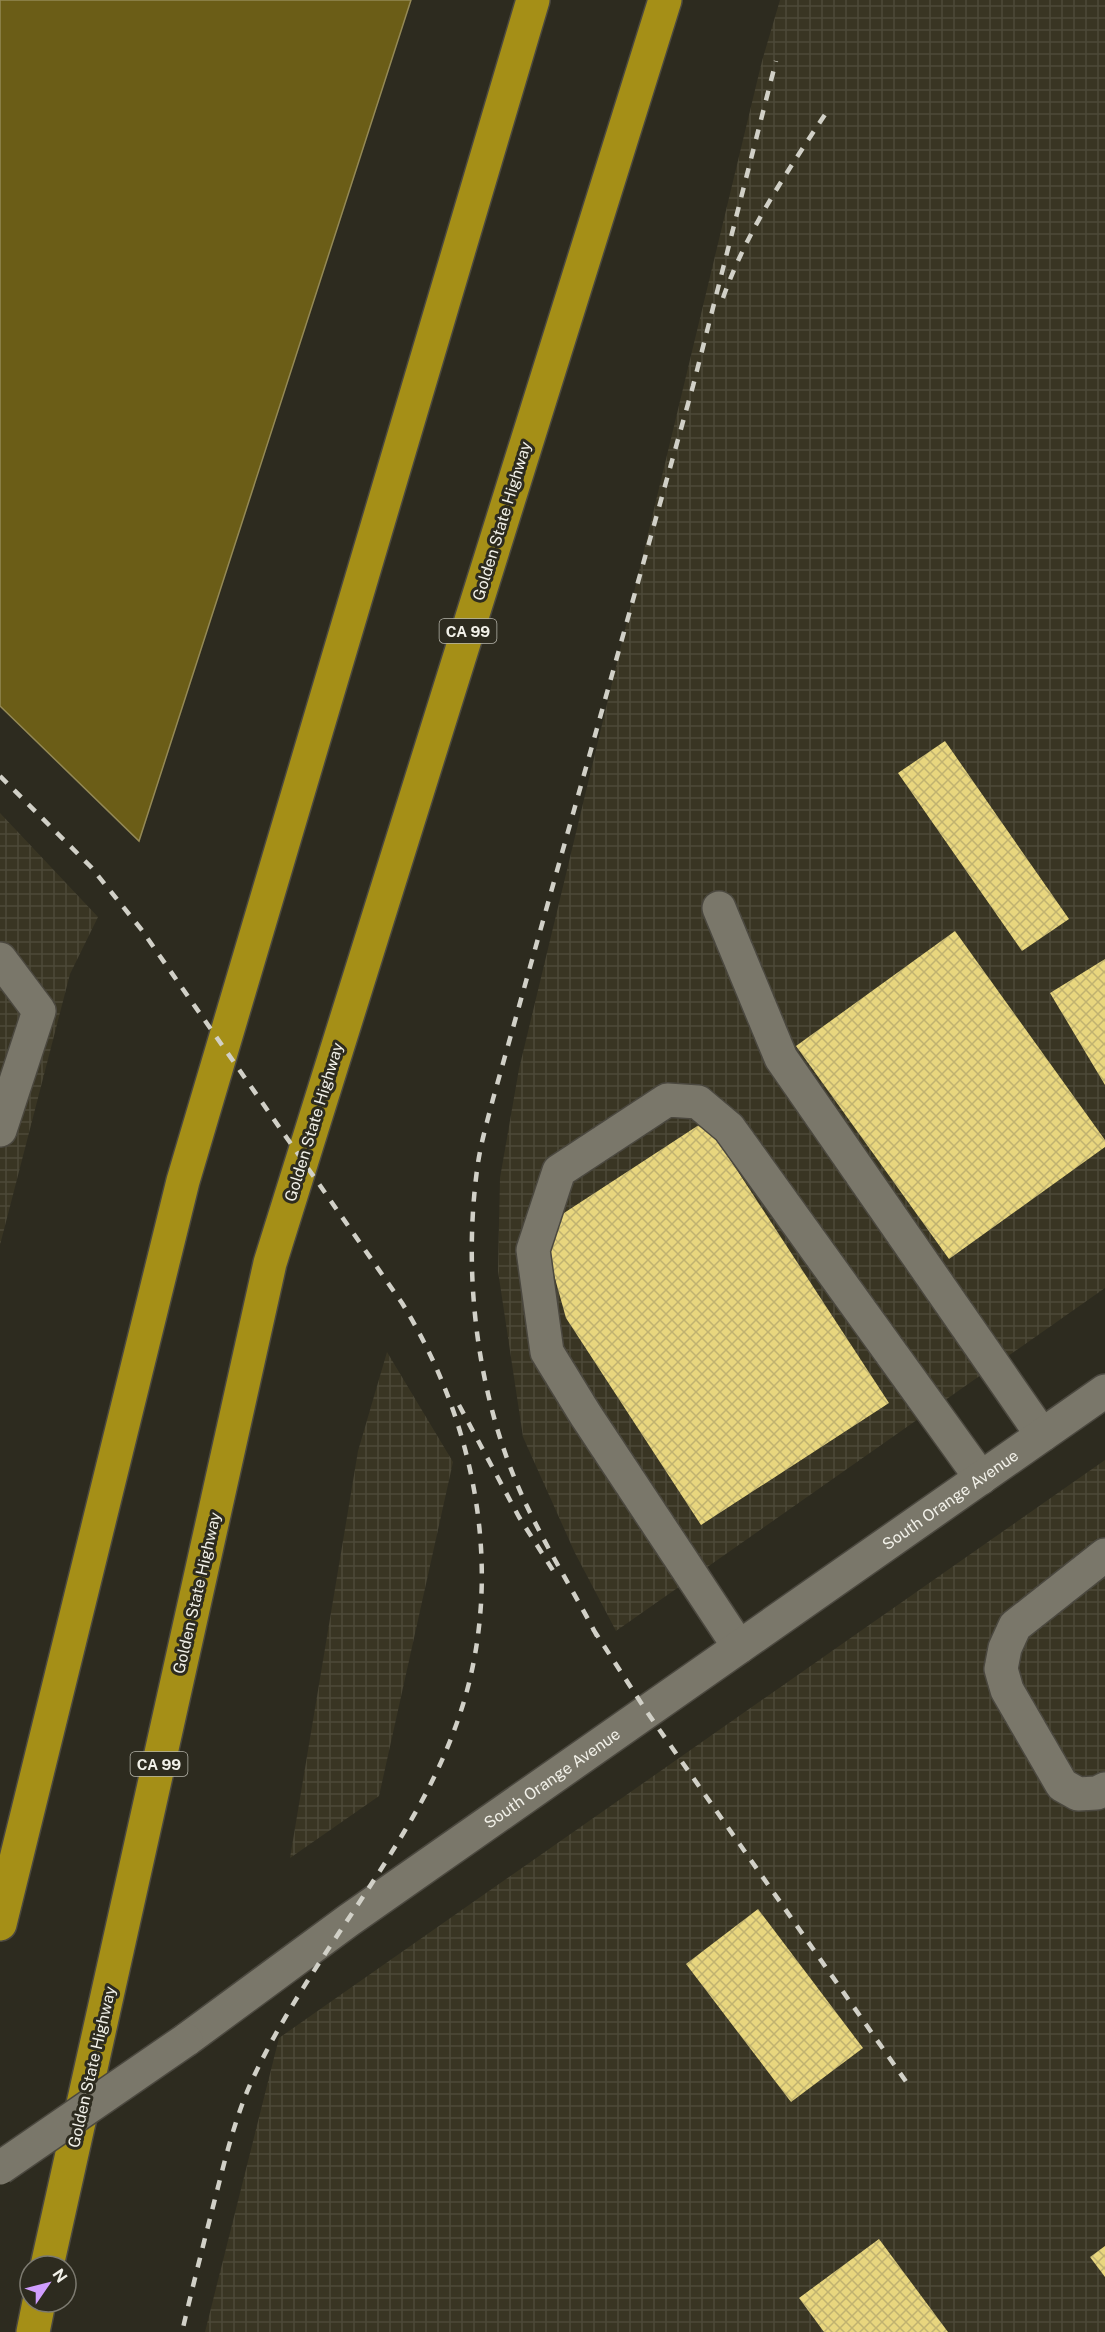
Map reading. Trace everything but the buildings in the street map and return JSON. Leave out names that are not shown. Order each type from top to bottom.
[{"type":"highway","points":[[0,1924],[183,1181],[532,0]]},
{"type":"highway","name":"Golden State Highway","points":[[50,2254],[270,1263],[665,0]]},
{"type":"highway","points":[[33,2332],[37,2314]]},
{"type":"street","points":[[719,908],[781,1058],[1042,1435]]},
{"type":"street","points":[[0,959],[39,1011],[0,1130]]},
{"type":"street","points":[[739,1647],[546,1352],[533,1250],[559,1171],[667,1100],[698,1102],[729,1128],[981,1478]]},
{"type":"street","name":"South Orange Avenue","points":[[0,2168],[186,2040],[349,1920],[1105,1391]]},
{"type":"street","points":[[1105,1555],[1015,1626],[1005,1648],[1001,1670],[1006,1690],[1062,1785],[1078,1794],[1097,1793],[1105,1789]]},
{"type":"shaded area","points":[[0,0],[411,0],[139,841],[0,706]]},
{"type":"shaded area","points":[[780,0],[1105,0],[1105,1288],[616,1631],[575,1553],[523,1437],[498,1271],[500,1178],[519,1069],[762,61]]},
{"type":"shaded area","points":[[0,813],[98,917],[70,974],[0,1245]]},
{"type":"shaded area","points":[[387,1352],[453,1462],[379,1796],[290,1858],[358,1451]]},
{"type":"shaded area","points":[[1105,1460],[1105,2332],[205,2332],[279,2038]]},
{"type":"railway","points":[[597,1636],[547,1546],[520,1491],[493,1414],[477,1334],[473,1292],[473,1210],[477,1170],[493,1099],[693,386],[776,61]]},
{"type":"railway","points":[[723,298],[756,225],[826,113]]},
{"type":"railway","points":[[0,776],[91,867],[141,929],[402,1303],[426,1346],[446,1391],[462,1438],[473,1486],[480,1535],[482,1585],[478,1634],[469,1683],[457,1722],[442,1760],[414,1815],[289,2011],[255,2074],[229,2147],[182,2332]]},
{"type":"railway","points":[[459,1405],[519,1517],[554,1572]]},
{"type":"railway","points":[[593,1629],[647,1712],[907,2083]]}]
